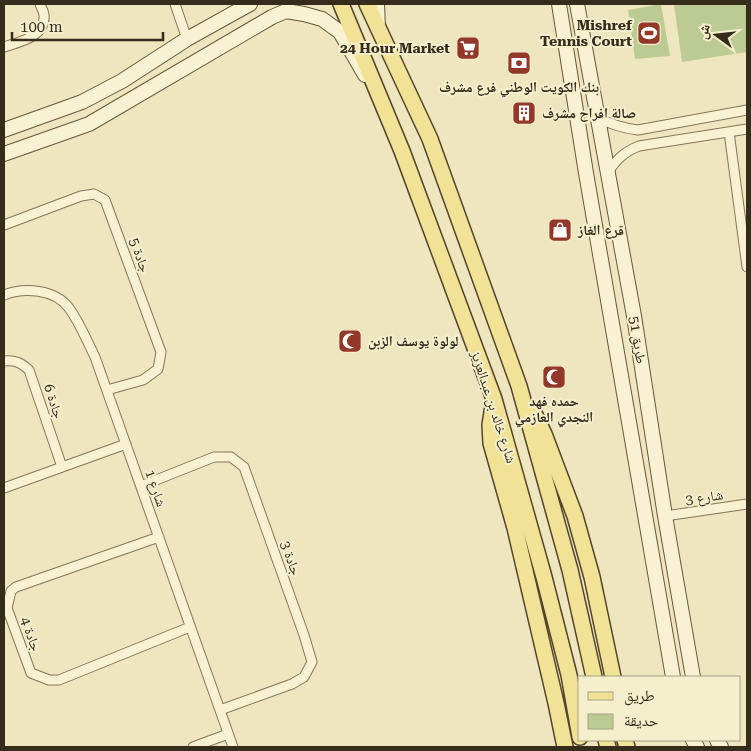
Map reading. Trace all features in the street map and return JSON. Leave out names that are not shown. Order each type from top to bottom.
[{"type":"main road","name":"شارع خالد بن عبدالعزيز","points":[[341,4],[387,114],[494,400],[544,577],[569,675],[578,727]]},
{"type":"main road","name":"شارع خالد بن عبدالعزيز","points":[[367,4],[430,139],[519,386],[570,570],[594,673]]},
{"type":"main road","points":[[519,386],[544,434],[575,516],[592,577],[613,676]]},
{"type":"main road","points":[[494,400],[490,425],[491,443],[515,528],[565,747]]},
{"type":"street","points":[[4,47],[34,37],[42,26],[44,15],[40,4]]},
{"type":"street","points":[[175,4],[187,39]]},
{"type":"street","points":[[4,130],[82,102],[122,81],[187,39],[250,4]]},
{"type":"street","points":[[272,17],[280,4]]},
{"type":"street","points":[[377,4],[378,30]]},
{"type":"street","name":"طريق 51","points":[[559,4],[673,676]]},
{"type":"street","name":"طريق 51","points":[[577,4],[637,338],[693,676]]},
{"type":"street","points":[[4,154],[89,124],[272,17],[286,11],[322,19],[340,32],[387,114]]},
{"type":"street","points":[[597,117],[611,125],[638,130],[747,110]]},
{"type":"street","points":[[608,173],[623,154],[639,146],[747,129]]},
{"type":"street","points":[[638,130],[639,146]]},
{"type":"street","points":[[729,132],[747,267]]},
{"type":"street","name":"جادة 5","points":[[4,225],[81,196],[94,194],[105,200],[161,352],[158,369],[143,380],[107,390]]},
{"type":"street","name":"شارع 1","points":[[4,295],[14,291],[33,291],[50,294],[68,307],[96,357],[233,747]]},
{"type":"street","points":[[615,342],[637,338]]},
{"type":"street","points":[[618,361],[640,357]]},
{"type":"street","name":"جادة 6","points":[[4,361],[13,360],[21,363],[28,370],[62,467]]},
{"type":"street","points":[[4,488],[126,444]]},
{"type":"street","name":"جادة 3","points":[[141,486],[214,458],[231,457],[244,468],[300,626],[312,662],[304,677],[292,684],[220,710]]},
{"type":"street","name":"شارع 3","points":[[665,516],[747,504]]},
{"type":"street","name":"جادة 4","points":[[159,537],[16,587],[11,591],[7,608],[30,673],[49,680],[59,680],[190,627]]},
{"type":"street","points":[[666,640],[686,636]]},
{"type":"street","points":[[193,747],[228,734]]},
{"type":"green space","name":"Mishref Tennis Court","points":[[661,4],[670,56],[635,59],[628,10]]},
{"type":"green space","points":[[674,4],[747,4],[747,52],[682,62]]},
{"type":"place","name":"Mishref Tennis Court","points":[[649,33]]},
{"type":"place","name":"24 Hour Market","points":[[468,48]]},
{"type":"place","name":"بنك الكويت الوطني فرع مشرف","points":[[519,63]]},
{"type":"place","name":"صالة افراح مشرف","points":[[524,113]]},
{"type":"place","name":"قرع الغاز","points":[[560,230]]},
{"type":"place","name":"لولوة يوسف الزبن","points":[[350,341]]},
{"type":"place","name":"حمده فهد النجدي العازمي","points":[[554,377]]}]
